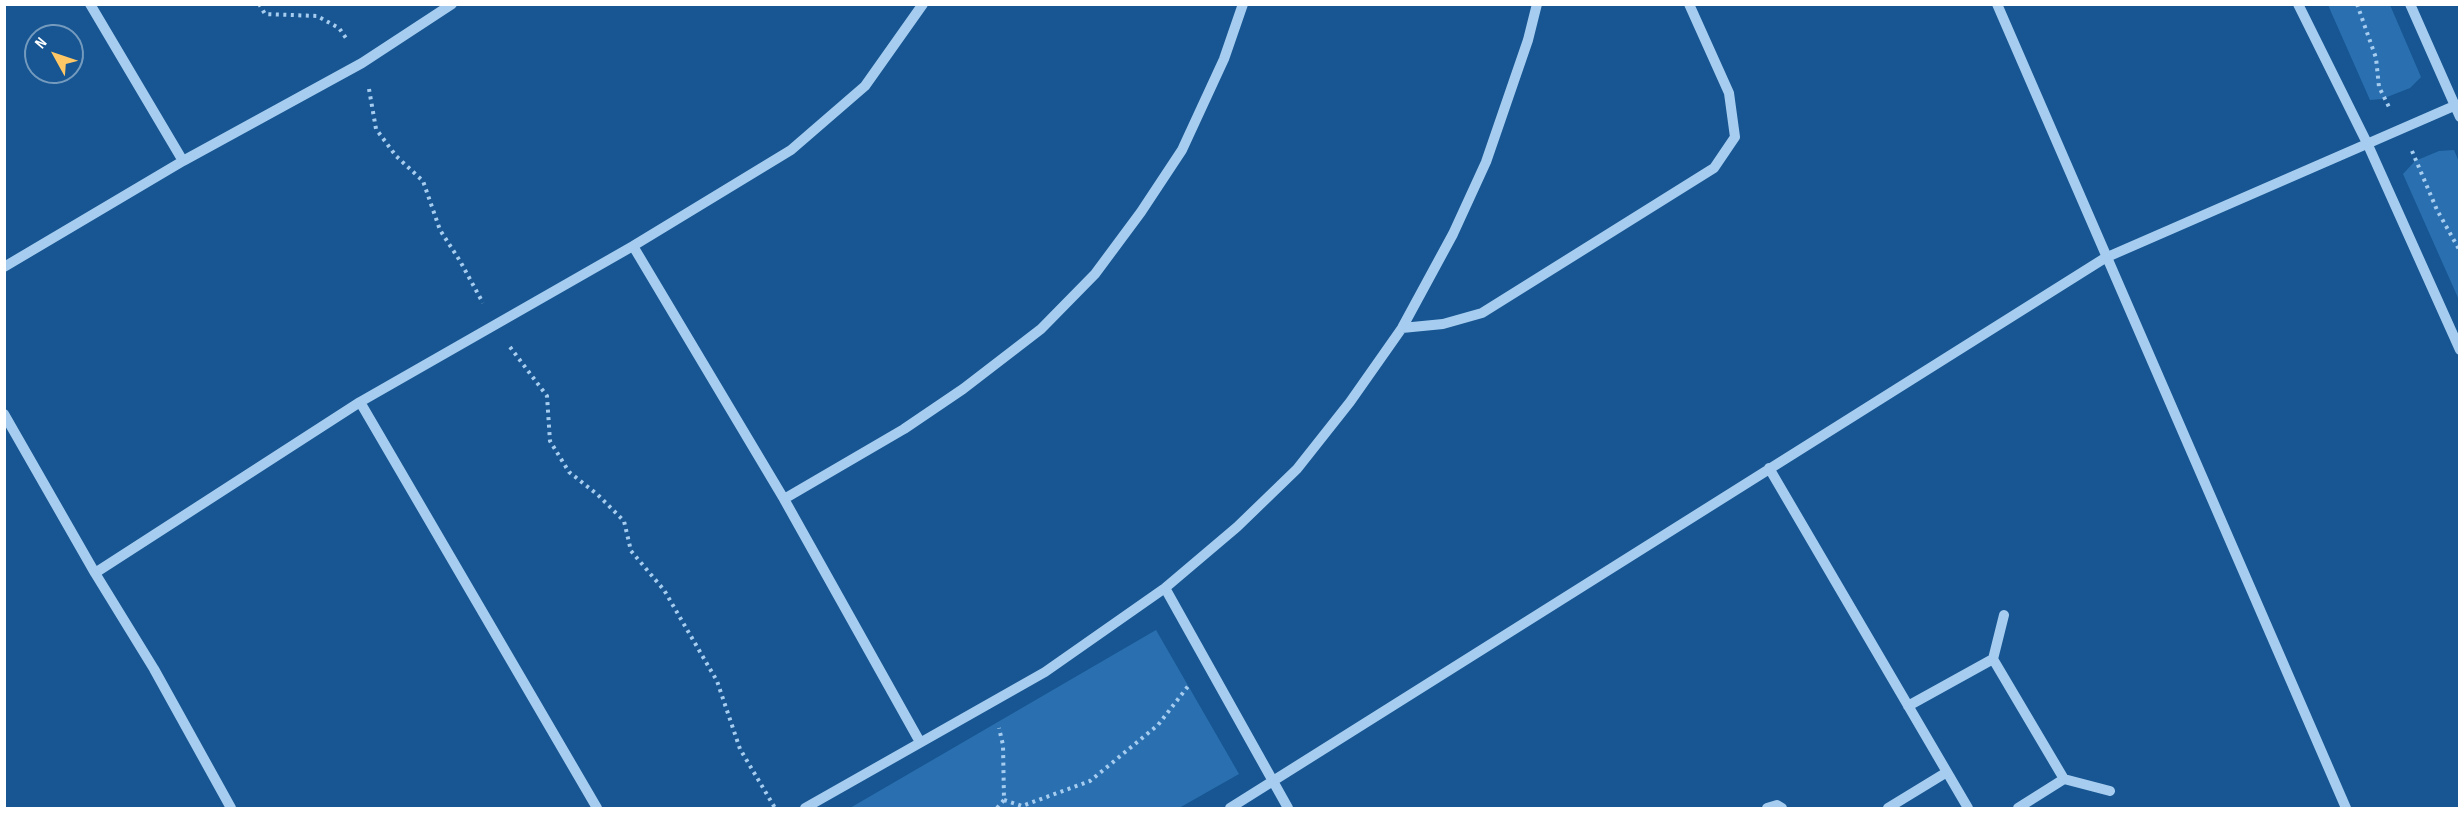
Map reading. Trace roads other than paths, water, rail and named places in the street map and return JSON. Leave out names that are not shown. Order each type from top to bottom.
[{"type":"street","points":[[90,4],[183,161]]},
{"type":"street","points":[[4,267],[183,161],[362,63],[452,4]]},
{"type":"street","points":[[95,573],[360,402],[633,246],[791,150],[865,86],[923,4]]},
{"type":"street","points":[[784,500],[904,429],[963,389],[1041,329],[1095,274],[1142,212],[1182,150],[1224,59],[1243,4]]},
{"type":"street","points":[[805,808],[1045,672],[1165,588],[1237,527],[1297,469],[1350,402],[1402,328],[1453,234],[1486,162],[1528,40],[1537,4]]},
{"type":"street","points":[[1402,328],[1443,324],[1482,313],[1714,168],[1735,137],[1729,93],[1689,4]]},
{"type":"street","points":[[1997,4],[2105,258],[2346,808]]},
{"type":"street","points":[[2298,4],[2368,145],[2460,350]]},
{"type":"street","points":[[2410,4],[2460,117]]},
{"type":"street","points":[[1230,808],[2105,258],[2454,106]]},
{"type":"street","points":[[633,246],[784,500],[920,742]]},
{"type":"street","points":[[360,402],[597,808]]},
{"type":"street","points":[[4,414],[95,573],[154,669],[231,808]]},
{"type":"street","points":[[1769,468],[1968,808]]},
{"type":"street","points":[[1165,588],[1288,808]]},
{"type":"street","points":[[2004,615],[1993,659],[2064,779],[2110,791]]},
{"type":"street","points":[[1908,706],[1993,659]]},
{"type":"street","points":[[1888,808],[1947,772]]},
{"type":"street","points":[[2018,808],[2064,779]]},
{"type":"street","points":[[1767,808],[1777,805],[1782,808]]}]
